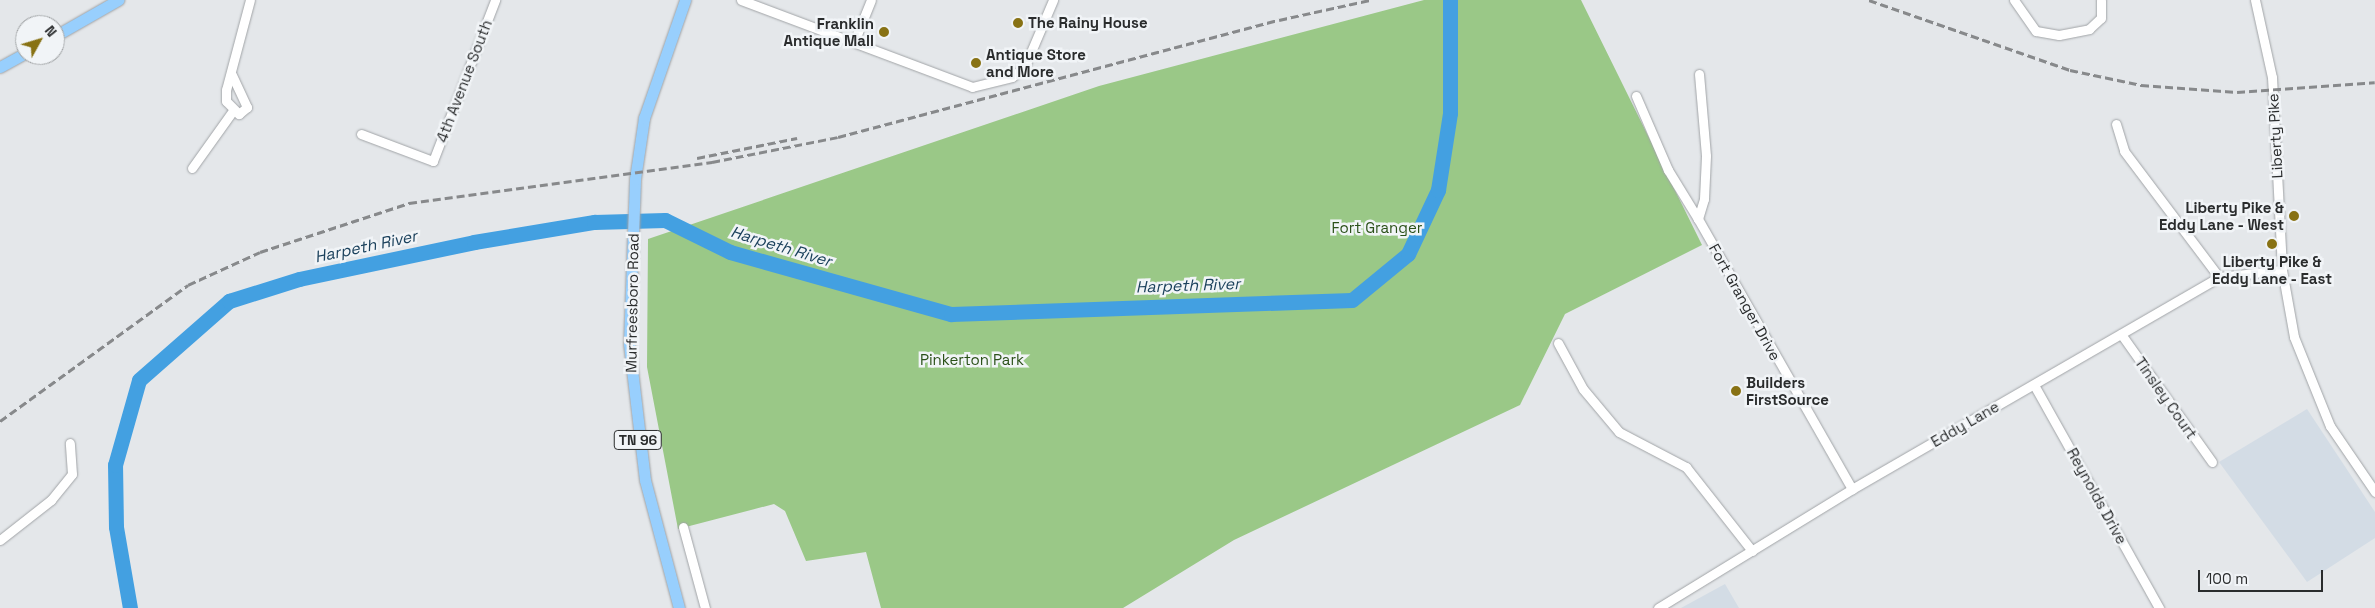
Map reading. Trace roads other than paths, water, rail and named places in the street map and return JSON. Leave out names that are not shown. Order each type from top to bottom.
[{"type":"main road","points":[[65,30],[118,0]]},
{"type":"main road","name":"Murfreesboro Road","points":[[679,608],[660,552],[635,419],[629,344],[635,176],[644,118],[685,0]]},
{"type":"main road","points":[[0,67],[15,59]]},
{"type":"street","points":[[232,112],[226,101],[231,73],[250,0]]},
{"type":"street","name":"4th Avenue South","points":[[361,134],[433,162],[495,0]]},
{"type":"street","points":[[741,0],[972,87],[1012,77],[1030,58],[1052,0]]},
{"type":"street","points":[[854,42],[870,0]]},
{"type":"street","points":[[2018,1],[2036,32],[2059,35],[2089,28],[2101,18],[2101,0]]},
{"type":"street","name":"Liberty Pike","points":[[2255,0],[2273,91],[2282,270],[2294,337],[2314,396],[2375,492]]},
{"type":"street","points":[[231,73],[247,106],[245,112],[232,112]]},
{"type":"street","points":[[1698,219],[1704,199],[1706,156],[1699,74]]},
{"type":"street","name":"Fort Granger Drive","points":[[1636,96],[1668,170],[1698,219],[1852,489]]},
{"type":"street","points":[[192,168],[232,112]]},
{"type":"street","points":[[2116,124],[2124,151],[2220,277]]},
{"type":"street","name":"Eddy Lane","points":[[1658,608],[1852,489],[2220,277],[2282,270]]},
{"type":"street","name":"Tinsley Court","points":[[2121,334],[2212,462]]},
{"type":"street","points":[[1558,343],[1583,389],[1619,432],[1686,467],[1752,551]]},
{"type":"street","name":"Reynolds Drive","points":[[2034,385],[2159,608]]},
{"type":"street","points":[[0,540],[51,500],[72,474],[70,443]]},
{"type":"street","points":[[683,527],[705,608]]},
{"type":"waterway","name":"Harpeth River","points":[[130,608],[116,527],[115,465],[139,380],[229,301],[299,279],[474,242],[594,222],[665,220],[730,252],[951,314],[1352,300],[1408,254],[1438,190],[1450,113],[1450,0]]},
{"type":"railway","points":[[0,421],[188,285],[260,252],[409,203],[712,162],[838,137],[1279,20],[1370,0]]},
{"type":"railway","points":[[1869,0],[2070,70],[2141,85],[2237,92],[2375,82]]},
{"type":"railway","points":[[697,158],[797,138]]},
{"type":"place","name":"The Rainy House","points":[[1018,23]]},
{"type":"place","name":"Franklin Antique Mall","points":[[884,32]]},
{"type":"place","name":"Antique Store and More","points":[[976,63]]},
{"type":"place","name":"Liberty Pike & Eddy Lane - West","points":[[2294,216]]},
{"type":"place","name":"Liberty Pike & Eddy Lane - East","points":[[2272,244]]},
{"type":"place","name":"Builders FirstSource","points":[[1736,391]]},
{"type":"park label","name":"Fort Granger","points":[[1377,228]]},
{"type":"park label","name":"Pinkerton Park","points":[[972,360]]}]
